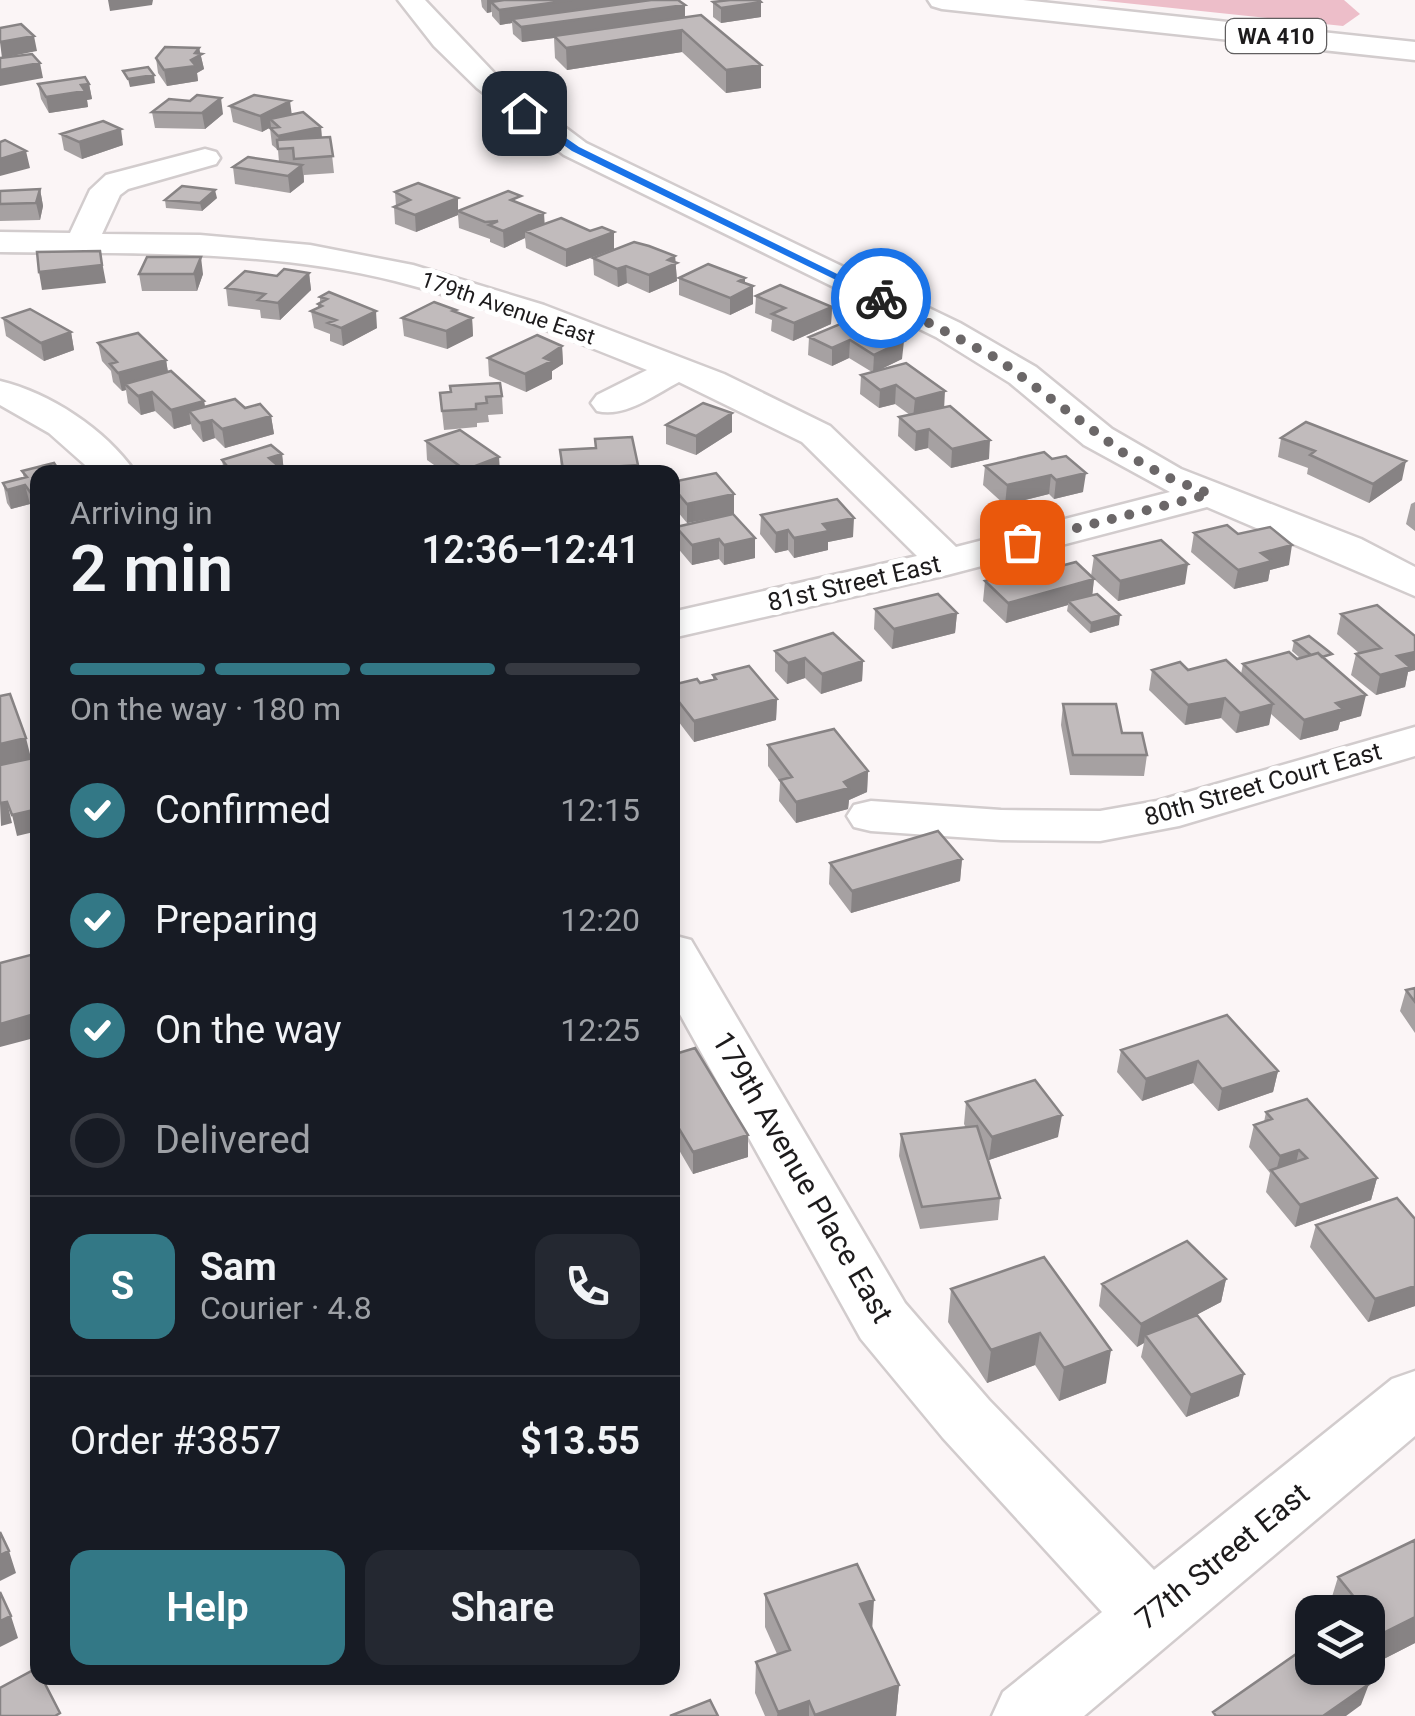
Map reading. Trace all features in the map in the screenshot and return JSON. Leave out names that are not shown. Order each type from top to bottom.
[{"type":"highway","name":"WA 410","points":[[942,0],[1415,51]]},
{"type":"highway","name":"WA 410","points":[[1026,0],[1415,41]]},
{"type":"street","points":[[411,0],[428,25],[548,133],[948,330],[1023,375],[1122,452],[1167,477],[1346,548],[1415,583]]},
{"type":"street","points":[[83,240],[106,190],[117,182],[205,158]]},
{"type":"street","name":"179th Avenue East","points":[[0,242],[83,240],[260,249],[400,272],[532,312],[677,368],[816,434],[947,562]]},
{"type":"street","points":[[610,403],[677,368]]},
{"type":"street","points":[[0,392],[36,405],[66,426],[108,465]]},
{"type":"street","name":"81st Street East","points":[[680,623],[947,562],[1210,494]]},
{"type":"street","name":"80th Street Court East","points":[[871,816],[1001,825],[1100,826],[1162,815],[1415,741]]},
{"type":"street","name":"179th Avenue Place East","points":[[680,966],[883,1321],[966,1420],[1150,1614]]},
{"type":"street","name":"77th Street East","points":[[1029,1716],[1415,1398]]},
{"type":"shaded area","points":[[1096,0],[1344,0],[1360,14],[1343,26]]},
{"type":"building","points":[[572,0],[499,10],[491,2]]},
{"type":"building","points":[[651,0],[678,0],[685,5],[521,27],[512,19]]},
{"type":"building","points":[[713,2],[761,2],[721,8]]},
{"type":"building","points":[[701,15],[761,65],[726,70],[682,30],[566,48],[554,36]]},
{"type":"building","points":[[21,24],[34,36],[0,42],[0,28]]},
{"type":"building","points":[[165,47],[199,48],[195,53],[202,54],[191,60],[196,66],[164,70],[156,58]]},
{"type":"building","points":[[32,54],[40,63],[0,70],[0,58]]},
{"type":"building","points":[[148,67],[154,75],[128,79],[123,71]]},
{"type":"building","points":[[85,77],[89,84],[81,85],[85,91],[46,97],[38,84]]},
{"type":"building","points":[[197,95],[221,98],[202,113],[152,112],[169,99],[190,101]]},
{"type":"building","points":[[254,95],[290,101],[260,116],[230,106]]},
{"type":"building","points":[[303,112],[321,127],[278,136],[270,128],[279,127],[270,119]]},
{"type":"building","points":[[103,121],[121,129],[79,142],[61,134]]},
{"type":"building","points":[[330,137],[333,156],[294,159],[293,148],[278,149],[277,140]]},
{"type":"building","points":[[5,140],[26,151],[0,159],[0,142]]},
{"type":"building","points":[[248,157],[302,165],[288,176],[233,167]]},
{"type":"building","points":[[418,183],[458,198],[415,215],[394,207],[410,200],[395,192]]},
{"type":"building","points":[[182,186],[215,190],[200,203],[165,200]]},
{"type":"building","points":[[40,189],[36,203],[0,204],[0,191]]},
{"type":"building","points":[[508,191],[521,196],[511,200],[544,213],[503,231],[489,225],[498,221],[485,222],[458,211]]},
{"type":"building","points":[[561,218],[590,231],[602,227],[614,232],[566,250],[525,231]]},
{"type":"building","points":[[634,242],[675,256],[668,260],[677,263],[649,275],[626,266],[617,269],[593,258]]},
{"type":"building","points":[[100,251],[102,265],[39,272],[37,252]]},
{"type":"building","points":[[147,257],[201,257],[194,274],[139,274]]},
{"type":"building","points":[[708,264],[745,278],[739,281],[753,286],[730,298],[679,278]]},
{"type":"building","points":[[284,269],[309,273],[278,303],[258,300],[265,294],[226,288],[245,271],[277,276]]},
{"type":"building","points":[[780,285],[832,307],[794,323],[772,314],[785,308],[756,296]]},
{"type":"building","points":[[329,292],[376,311],[341,328],[328,323],[336,320],[311,311],[322,306],[318,304],[327,299],[320,297]]},
{"type":"building","points":[[434,302],[472,318],[446,331],[402,318]]},
{"type":"building","points":[[30,309],[71,332],[41,343],[3,318]]},
{"type":"building","points":[[852,319],[904,341],[874,355],[850,340],[832,348],[809,337]]},
{"type":"building","points":[[138,333],[166,360],[118,373],[110,364],[117,362],[98,343]]},
{"type":"building","points":[[537,335],[562,346],[544,358],[552,361],[525,374],[488,358]]},
{"type":"building","points":[[906,363],[945,391],[915,399],[896,385],[880,390],[861,375]]},
{"type":"building","points":[[171,371],[204,401],[171,410],[152,392],[138,396],[125,384]]},
{"type":"building","points":[[500,383],[502,396],[486,397],[487,403],[476,404],[476,409],[442,411],[440,393],[451,392],[450,386]]},
{"type":"building","points":[[235,399],[245,408],[260,404],[271,416],[222,429],[212,420],[200,423],[189,411]]},
{"type":"building","points":[[703,403],[732,413],[696,436],[666,425]]},
{"type":"building","points":[[950,406],[990,440],[952,449],[929,429],[916,432],[899,417]]},
{"type":"building","points":[[1306,422],[1406,461],[1373,484],[1310,455],[1315,451],[1281,438]]},
{"type":"building","points":[[460,430],[499,457],[478,465],[458,465],[426,441]]},
{"type":"building","points":[[632,437],[638,465],[562,465],[560,450],[596,448],[595,439]]},
{"type":"building","points":[[271,445],[282,454],[269,458],[277,465],[226,465],[222,460]]},
{"type":"building","points":[[1044,452],[1052,459],[1066,456],[1086,473],[1056,480],[1051,475],[1007,485],[985,466]]},
{"type":"building","points":[[30,469],[30,492],[25,485],[7,490],[3,483],[27,477],[22,471]]},
{"type":"building","points":[[716,473],[734,494],[687,504],[680,496],[680,480]]},
{"type":"building","points":[[837,499],[854,518],[823,524],[829,531],[794,538],[788,530],[776,533],[761,515]]},
{"type":"building","points":[[733,514],[755,538],[724,545],[719,539],[692,545],[680,526]]},
{"type":"building","points":[[1227,525],[1238,534],[1270,527],[1292,545],[1261,553],[1272,561],[1238,570],[1194,533]]},
{"type":"building","points":[[1161,540],[1188,564],[1120,581],[1094,556]]},
{"type":"building","points":[[1076,562],[1094,579],[1008,603],[985,581],[1050,565],[1053,568]]},
{"type":"building","points":[[938,594],[957,613],[894,629],[875,609]]},
{"type":"building","points":[[1097,594],[1120,615],[1091,623],[1068,601]]},
{"type":"building","points":[[1377,605],[1415,636],[1415,652],[1397,656],[1410,667],[1380,675],[1356,654],[1381,648],[1341,614]]},
{"type":"building","points":[[833,633],[863,661],[822,674],[805,658],[788,663],[775,651]]},
{"type":"building","points":[[1309,636],[1332,654],[1311,655],[1294,641]]},
{"type":"building","points":[[1289,652],[1297,659],[1318,653],[1366,695],[1336,703],[1343,709],[1304,720],[1243,664]]},
{"type":"building","points":[[1226,660],[1273,704],[1240,713],[1225,698],[1188,705],[1152,670],[1180,662],[1188,670]]},
{"type":"building","points":[[749,666],[777,699],[694,721],[680,703],[680,683],[716,679],[713,675]]},
{"type":"building","points":[[10,694],[26,738],[0,744],[0,696]]},
{"type":"building","points":[[1063,704],[1116,704],[1122,733],[1142,733],[1147,755],[1073,755]]},
{"type":"building","points":[[834,729],[868,771],[844,782],[849,788],[796,802],[780,780],[792,777],[768,745]]},
{"type":"building","points":[[30,759],[30,811],[12,815],[7,802],[0,803],[0,765]]},
{"type":"building","points":[[938,831],[962,859],[852,891],[830,863]]},
{"type":"building","points":[[30,955],[30,1015],[0,1024],[0,963]]},
{"type":"building","points":[[1415,988],[1415,1002],[1406,990]]},
{"type":"building","points":[[1227,1015],[1278,1071],[1222,1089],[1198,1061],[1146,1079],[1121,1050]]},
{"type":"building","points":[[695,1048],[748,1135],[693,1152],[680,1130],[680,1053]]},
{"type":"building","points":[[1035,1080],[1062,1115],[992,1137],[966,1102]]},
{"type":"building","points":[[1307,1099],[1377,1178],[1300,1205],[1271,1170],[1307,1158],[1299,1150],[1280,1156],[1254,1125],[1272,1119],[1266,1112]]},
{"type":"building","points":[[977,1126],[1000,1198],[922,1207],[901,1134]]},
{"type":"building","points":[[1397,1198],[1415,1219],[1415,1286],[1375,1299],[1316,1225]]},
{"type":"building","points":[[1187,1241],[1226,1279],[1141,1324],[1102,1284]]},
{"type":"building","points":[[1044,1257],[1111,1350],[1064,1368],[1040,1333],[991,1350],[951,1289]]},
{"type":"building","points":[[1197,1315],[1244,1374],[1191,1395],[1145,1335]]},
{"type":"building","points":[[0,1532],[9,1551],[0,1555]]},
{"type":"building","points":[[1415,1540],[1415,1617],[1385,1632],[1385,1595],[1352,1595],[1338,1577]]},
{"type":"building","points":[[857,1564],[874,1600],[860,1604],[899,1685],[815,1715],[809,1701],[778,1712],[756,1662],[790,1650],[765,1594]]},
{"type":"building","points":[[0,1592],[11,1616],[0,1621]]},
{"type":"building","points":[[1295,1655],[1295,1685],[1368,1685],[1323,1716],[1216,1716],[1213,1712]]},
{"type":"building","points":[[30,1672],[30,1685],[46,1685],[60,1713],[0,1716],[0,1688]]},
{"type":"building","points":[[710,1700],[718,1716],[670,1716]]},
{"type":"way so far","points":[[881,298],[998,359],[1122,452],[1167,477],[1210,494],[1022,542]]},
{"type":"route","points":[[524,113],[575,149],[881,298]]}]
